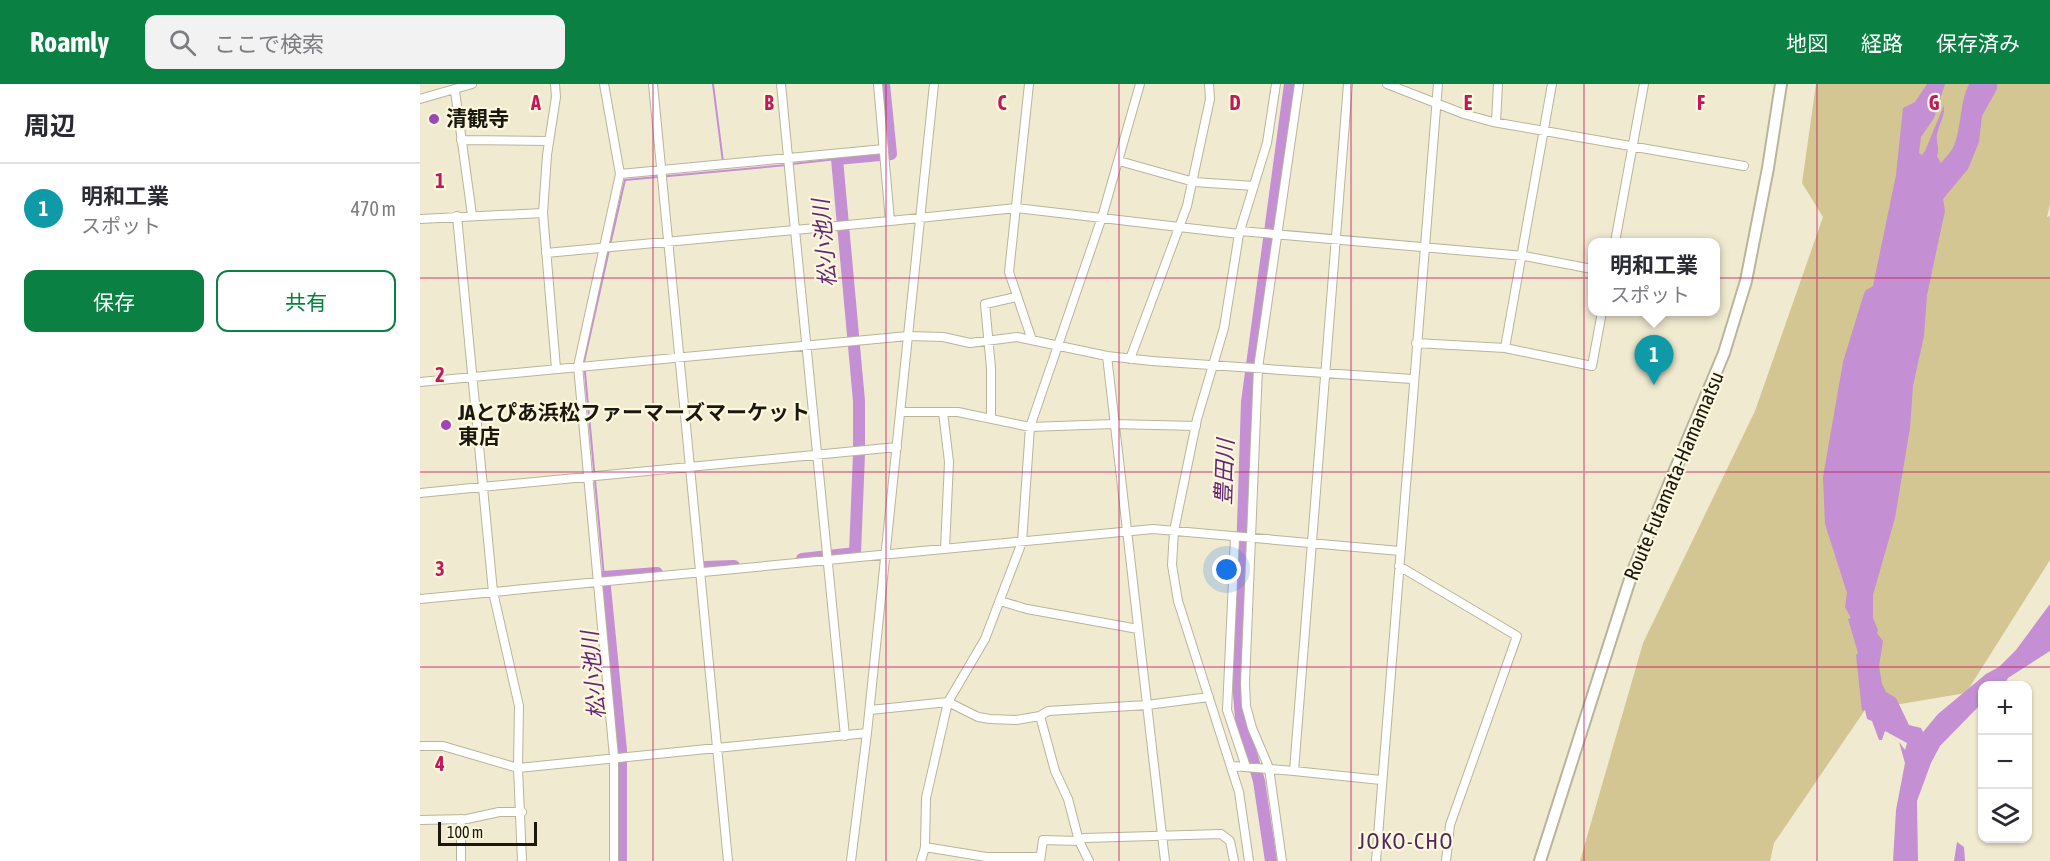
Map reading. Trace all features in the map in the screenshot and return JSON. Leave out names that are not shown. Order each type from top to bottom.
[{"type":"main road","name":"Route Futamata-Hamamatsu","points":[[1540,861],[1632,573],[1724,353],[1746,281],[1768,168],[1781,84]]},
{"type":"street","points":[[420,99],[455,91],[473,84]]},
{"type":"street","points":[[555,84],[556,97],[549,141],[543,213],[556,368]]},
{"type":"street","points":[[604,84],[620,174],[582,366],[593,476],[598,582],[614,758],[614,861]]},
{"type":"street","points":[[653,84],[728,861]]},
{"type":"street","points":[[781,84],[845,736]]},
{"type":"street","points":[[878,84],[890,220]]},
{"type":"street","points":[[851,861],[870,710],[934,84]]},
{"type":"street","points":[[1029,84],[1009,272],[1032,340]]},
{"type":"street","points":[[921,861],[925,847],[926,798],[948,702],[973,662],[1000,601],[1022,542],[1029,428],[1102,217],[1140,84]]},
{"type":"street","points":[[1130,359],[1194,182],[1210,99],[1209,84]]},
{"type":"street","points":[[1249,861],[1243,816],[1232,766],[1174,585],[1174,531],[1196,426],[1224,328],[1239,233],[1267,143],[1276,84]]},
{"type":"street","points":[[1282,861],[1266,768],[1246,706],[1258,368],[1299,84]]},
{"type":"street","points":[[1294,771],[1348,84]]},
{"type":"street","points":[[1387,84],[1464,114],[1496,122],[1744,165]]},
{"type":"street","points":[[1376,861],[1412,379],[1437,84]]},
{"type":"street","points":[[1496,122],[1498,84]]},
{"type":"street","points":[[1505,348],[1552,84]]},
{"type":"street","points":[[1616,238],[1644,84]]},
{"type":"street","points":[[455,91],[472,215]]},
{"type":"street","points":[[461,140],[549,141]]},
{"type":"street","points":[[620,174],[662,175],[724,165],[884,149]]},
{"type":"street","points":[[1119,161],[1194,182],[1254,186]]},
{"type":"street","points":[[546,253],[920,219],[1016,208],[1179,228],[1520,255],[1588,268]]},
{"type":"street","points":[[420,219],[543,213]]},
{"type":"street","points":[[457,216],[493,592],[519,706],[518,768],[522,812],[522,861]]},
{"type":"street","points":[[991,418],[989,341],[985,304],[1016,297]]},
{"type":"street","points":[[1416,343],[1505,348],[1592,366],[1601,316]]},
{"type":"street","points":[[420,382],[908,336],[943,337],[969,343],[1017,337],[1130,359],[1325,375],[1412,379]]},
{"type":"street","points":[[1107,356],[1125,531],[1165,861]]},
{"type":"street","points":[[900,412],[943,412],[991,418],[1029,428],[1113,424],[1196,426]]},
{"type":"street","points":[[943,412],[949,462],[945,549]]},
{"type":"street","points":[[420,493],[897,447]]},
{"type":"street","points":[[420,599],[1125,531],[1174,531],[1400,551]]},
{"type":"street","points":[[1237,537],[1227,710],[1248,767]]},
{"type":"street","points":[[1399,566],[1517,636],[1453,816],[1446,861]]},
{"type":"street","points":[[1000,601],[1028,609],[1138,629]]},
{"type":"street","points":[[870,710],[948,702],[978,717],[1016,720],[1040,716],[1048,711],[1147,705],[1209,697]]},
{"type":"street","points":[[1040,716],[1055,771],[1068,799],[1079,841],[1089,861]]},
{"type":"street","points":[[420,746],[443,746],[518,768],[867,733]]},
{"type":"street","points":[[1232,766],[1381,780]]},
{"type":"street","points":[[420,819],[461,819],[499,812],[522,812]]},
{"type":"street","points":[[461,819],[461,861]]},
{"type":"street","points":[[925,847],[986,857],[1040,859],[1043,840],[1079,841],[1090,836],[1226,835],[1230,841],[1234,861]]},
{"type":"shaded area","points":[[1816,84],[2050,84],[2050,204],[2047,217],[2050,216],[2050,560],[1966,693],[1865,710],[1774,843],[1770,861],[1580,861],[1643,643],[1755,411],[1823,217],[1802,183]]},
{"type":"shaded area","points":[[1927,84],[1945,84],[1934,118],[1921,137],[1919,153],[1922,155],[1925,151],[1944,105],[1937,138],[1937,156],[1941,163],[1952,150],[1956,140],[1969,84],[1997,84],[1997,89],[1982,116],[1979,142],[1968,169],[1943,199],[1945,211],[1927,295],[1924,336],[1913,386],[1910,428],[1895,518],[1873,595],[1873,618],[1877,633],[1883,641],[1879,666],[1882,684],[1886,692],[1896,698],[1909,725],[1921,728],[1923,732],[1938,714],[1986,674],[1999,667],[2016,650],[2050,604],[2050,651],[2006,681],[1978,681],[1978,707],[1940,746],[1917,801],[1918,861],[1893,861],[1896,810],[1905,763],[1899,742],[1905,750],[1907,743],[1885,731],[1882,740],[1879,740],[1872,721],[1867,719],[1865,710],[1862,711],[1856,655],[1858,653],[1848,619],[1851,618],[1845,607],[1847,593],[1825,524],[1823,477],[1843,362],[1865,291],[1873,286],[1896,175],[1903,108],[1915,102]]},
{"type":"shaded area","points":[[1957,842],[1964,847],[1965,861],[1954,861]]},
{"type":"waterway","points":[[713,84],[723,162]]},
{"type":"waterway","name":"松小池川","points":[[859,447],[859,401],[837,159],[891,154],[884,84]]},
{"type":"waterway","name":"豊田川","points":[[1271,861],[1259,781],[1241,718],[1238,681],[1247,402],[1290,84]]},
{"type":"waterway","points":[[792,164],[837,159]]},
{"type":"waterway","points":[[610,245],[625,180],[787,165]]},
{"type":"waterway","points":[[604,577],[584,362],[609,250]]},
{"type":"waterway","name":"松小池川","points":[[802,559],[855,553],[859,454]]},
{"type":"waterway","name":"松小池川","points":[[705,567],[734,566]]},
{"type":"waterway","name":"松小池川","points":[[621,861],[621,750],[604,577],[657,573]]},
{"type":"place","name":"清観寺","points":[[434,119]]},
{"type":"place","name":"明和工業","points":[[1654,385]]},
{"type":"place","name":"JAとぴあ浜松ファーマーズマーケット 東店","points":[[446,425]]},
{"type":"district","name":"JOKO-CHO","points":[[1406,841]]}]
